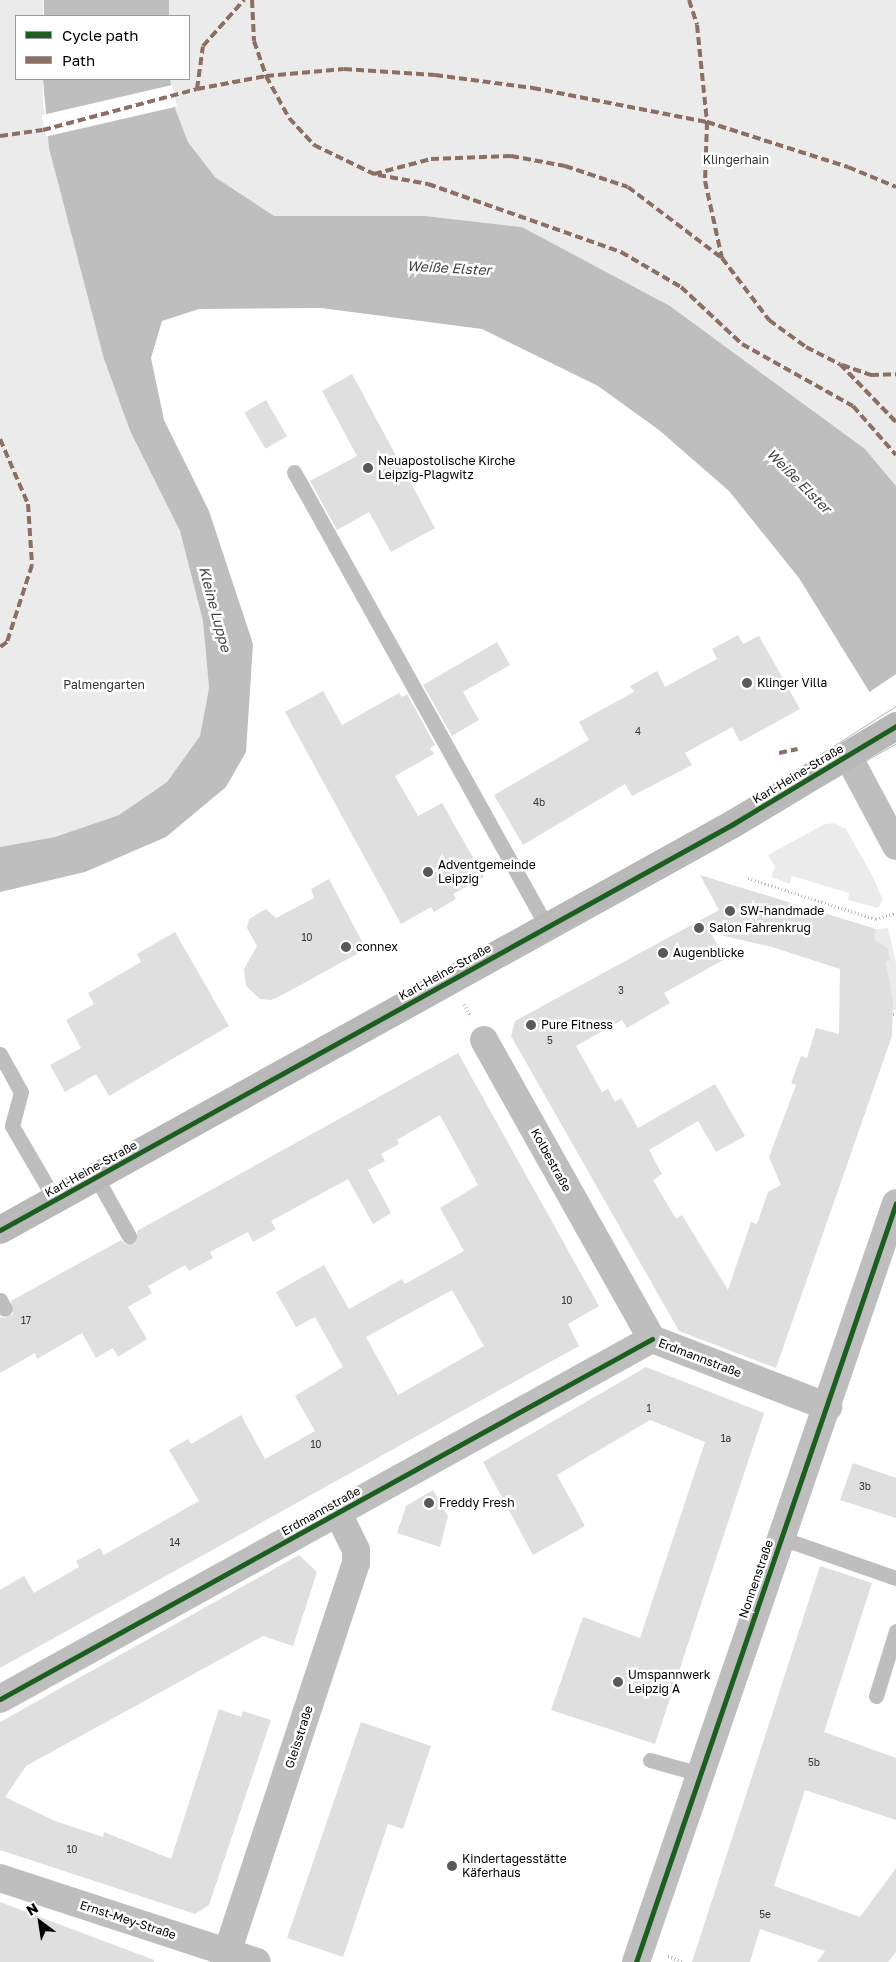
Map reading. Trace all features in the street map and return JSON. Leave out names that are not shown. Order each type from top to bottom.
[{"type":"main road","name":"Karl-Heine-Straße","points":[[0,1230],[741,820],[889,731]]},
{"type":"street","points":[[848,756],[896,846]]},
{"type":"street","name":"Kolbestraße","points":[[484,1040],[652,1339]]},
{"type":"street","name":"Nonnenstraße","points":[[636,1962],[781,1538],[828,1407],[896,1203]]},
{"type":"street","name":"Erdmannstraße","points":[[0,1699],[652,1339],[828,1407]]},
{"type":"street","name":"Gleisstraße","points":[[226,1957],[356,1563],[356,1550],[338,1513]]},
{"type":"street","name":"Ernst-Mey-Straße","points":[[0,1878],[226,1957],[256,1962]]},
{"type":"lane","points":[[294,472],[547,926]]},
{"type":"lane","points":[[0,1054],[21,1092],[12,1126],[55,1200]]},
{"type":"lane","points":[[96,1177],[129,1236]]},
{"type":"lane","points":[[781,1538],[896,1578]]},
{"type":"lane","points":[[876,1696],[896,1631]]},
{"type":"lane","points":[[650,1760],[700,1774]]},
{"type":"path","points":[[748,878],[876,919],[896,913]]},
{"type":"path","points":[[451,980],[484,1040]]},
{"type":"green space","name":"Palmengarten","points":[[0,0],[44,0],[43,15],[15,15],[15,80],[43,80],[43,105],[131,434],[180,531],[203,621],[209,688],[200,736],[167,782],[119,815],[55,837],[0,847]]},
{"type":"green space","name":"Klingerhain","points":[[169,0],[896,0],[896,486],[865,449],[670,306],[522,227],[425,216],[274,216],[215,177],[188,142],[176,111],[170,80],[190,80],[190,15],[168,15]]},
{"type":"green space","points":[[834,823],[846,829],[871,873],[883,900],[878,908],[848,900],[849,893],[792,876],[790,884],[771,877],[775,867],[768,855],[825,824]]},
{"type":"green space","points":[[888,928],[896,963],[896,1010],[893,1010],[886,962],[890,959],[888,949],[873,942],[876,929]]},
{"type":"water","points":[[44,0],[169,0],[169,15],[44,15]]},
{"type":"water","points":[[43,80],[170,80],[176,111],[188,142],[215,177],[274,216],[425,216],[522,227],[670,306],[865,449],[896,486],[896,735],[799,578],[729,491],[659,430],[598,386],[482,329],[321,308],[199,309],[162,321],[151,358],[164,420],[209,511],[253,644],[246,752],[226,787],[166,837],[85,872],[0,892],[0,847],[55,837],[119,815],[167,782],[200,736],[209,688],[203,621],[180,531],[131,433],[104,359],[49,148]]},
{"type":"pier","points":[[172,85],[177,106],[46,137],[41,115]]},
{"type":"pier","points":[[896,674],[896,737],[868,693]]},
{"type":"building","name":"Neuapostolische Kirche Leipzig-Plagwitz","points":[[352,374],[435,528],[391,552],[369,512],[337,530],[310,481],[357,456],[322,391]]},
{"type":"building","points":[[266,400],[287,436],[265,449],[244,412]]},
{"type":"building","points":[[738,635],[743,644],[759,636],[800,709],[740,742],[732,727],[685,753],[692,765],[632,796],[625,784],[523,845],[494,795],[589,740],[579,722],[634,692],[630,686],[657,671],[665,687],[717,659],[712,649]]},
{"type":"building","points":[[497,642],[510,665],[463,692],[479,720],[452,736],[423,685]]},
{"type":"building","points":[[323,691],[342,725],[399,693],[402,697],[407,694],[435,745],[430,748],[434,754],[395,776],[418,816],[442,803],[484,877],[453,894],[456,899],[434,912],[431,907],[401,924],[285,712]]},
{"type":"building","points":[[700,875],[876,929],[874,939],[888,949],[890,959],[886,962],[893,1003],[892,1036],[776,1368],[679,1331],[511,1036],[515,1021],[719,910]],"holes":[[[711,933],[772,947],[840,969],[839,1034],[816,1028],[807,1058],[801,1056],[791,1083],[796,1085],[769,1157],[781,1185],[768,1192],[757,1224],[751,1222],[728,1290],[682,1215],[676,1219],[653,1180],[662,1174],[649,1150],[698,1121],[716,1152],[745,1136],[715,1084],[638,1128],[621,1098],[615,1102],[608,1089],[602,1092],[576,1046],[622,1020],[627,1028],[670,1003],[664,993],[725,959]]]},
{"type":"building","points":[[329,879],[366,949],[284,994],[271,1000],[260,999],[246,986],[244,969],[257,946],[247,928],[249,919],[266,909],[276,918],[314,898],[311,889]]},
{"type":"building","points":[[175,932],[229,1026],[109,1096],[96,1074],[65,1092],[50,1065],[81,1048],[66,1020],[94,1004],[88,993],[141,962],[137,954]]},
{"type":"building","points":[[458,1053],[599,1306],[568,1324],[579,1346],[0,1668],[0,1590],[24,1576],[34,1593],[79,1567],[76,1561],[100,1548],[104,1555],[199,1501],[169,1450],[188,1439],[191,1444],[241,1415],[265,1459],[315,1431],[295,1396],[343,1367],[315,1317],[296,1327],[276,1292],[324,1265],[349,1309],[402,1279],[405,1284],[464,1251],[440,1208],[478,1185],[440,1115],[397,1140],[399,1144],[381,1154],[385,1161],[368,1170],[391,1213],[373,1224],[348,1179],[271,1221],[276,1229],[253,1242],[248,1232],[210,1252],[213,1258],[189,1271],[185,1265],[148,1286],[152,1293],[128,1307],[147,1339],[118,1357],[113,1348],[96,1358],[82,1333],[37,1359],[35,1353],[0,1373],[0,1317],[5,1318],[13,1314],[11,1301],[121,1240],[125,1244],[133,1244],[137,1240],[137,1231]],"holes":[[[452,1290],[484,1346],[398,1395],[366,1337]]]},
{"type":"building","points":[[646,1367],[764,1413],[655,1744],[551,1710],[583,1617],[640,1638],[705,1442],[650,1420],[557,1475],[585,1526],[533,1555],[483,1462]]},
{"type":"building","points":[[853,1463],[896,1478],[896,1518],[840,1500]]},
{"type":"building","points":[[433,1490],[448,1516],[440,1547],[397,1533],[406,1506]]},
{"type":"building","points":[[299,1555],[317,1572],[293,1646],[263,1636],[26,1766],[5,1797],[55,1821],[103,1837],[104,1832],[171,1859],[219,1709],[241,1717],[243,1711],[271,1720],[209,1905],[195,1914],[0,1850],[0,1722]]},
{"type":"building","points":[[820,1566],[872,1583],[824,1732],[896,1758],[896,1820],[805,1790],[774,1886],[860,1917],[896,1868],[896,1952],[888,1962],[817,1962],[825,1951],[760,1929],[750,1962],[692,1962]]},
{"type":"building","points":[[361,1722],[431,1746],[403,1829],[388,1824],[343,1957],[287,1938]]},
{"type":"building","points":[[0,1902],[154,1960],[154,1962],[0,1962]]},
{"type":"tram line","points":[[0,1222],[694,835],[896,706]]},
{"type":"tram line","points":[[0,1236],[308,1066],[559,934],[896,743]]},
{"type":"marked path","points":[[197,89],[203,46],[244,0]]},
{"type":"marked path","points":[[252,0],[254,41],[266,76],[289,118],[314,145],[374,174],[431,159],[511,156],[565,166],[628,187],[722,258],[769,320],[806,347],[840,364],[896,422]]},
{"type":"marked path","points":[[689,0],[697,25],[707,122],[705,181],[722,258]]},
{"type":"marked path","points":[[0,136],[43,130],[197,89],[266,76],[344,69],[435,75],[533,88],[707,122],[848,167],[896,187]]},
{"type":"marked path","points":[[378,175],[428,184],[621,252],[681,287],[742,344],[853,406],[896,455]]},
{"type":"marked path","points":[[842,365],[871,375],[896,374]]},
{"type":"marked path","points":[[0,439],[28,504],[32,565],[7,642],[0,647]]},
{"type":"marked path","points":[[779,753],[798,749]]},
{"type":"cycle path","points":[[0,1230],[733,824],[896,726]]},
{"type":"cycle path","points":[[636,1962],[896,1203]]},
{"type":"cycle path","points":[[0,1699],[652,1339]]},
{"type":"place","name":"Neuapostolische Kirche Leipzig-Plagwitz","points":[[368,468]]},
{"type":"place","name":"Klinger Villa","points":[[747,683]]},
{"type":"place","name":"Adventgemeinde Leipzig","points":[[428,872]]},
{"type":"place","name":"SW-handmade","points":[[730,911]]},
{"type":"place","name":"Salon Fahrenkrug","points":[[699,928]]},
{"type":"place","name":"connex","points":[[346,947]]},
{"type":"place","name":"Augenblicke","points":[[663,953]]},
{"type":"place","name":"Pure Fitness","points":[[531,1025]]},
{"type":"place","name":"Freddy Fresh","points":[[429,1503]]},
{"type":"place","name":"Umspannwerk Leipzig A","points":[[618,1682]]},
{"type":"place","name":"Kindertagesstätte Käferhaus","points":[[452,1866]]},
{"type":"water label","name":"Weiße Elster","points":[[449,268]]},
{"type":"water label","name":"Weiße Elster","points":[[799,481]]},
{"type":"water label","name":"Kleine Luppe","points":[[215,609]]}]
